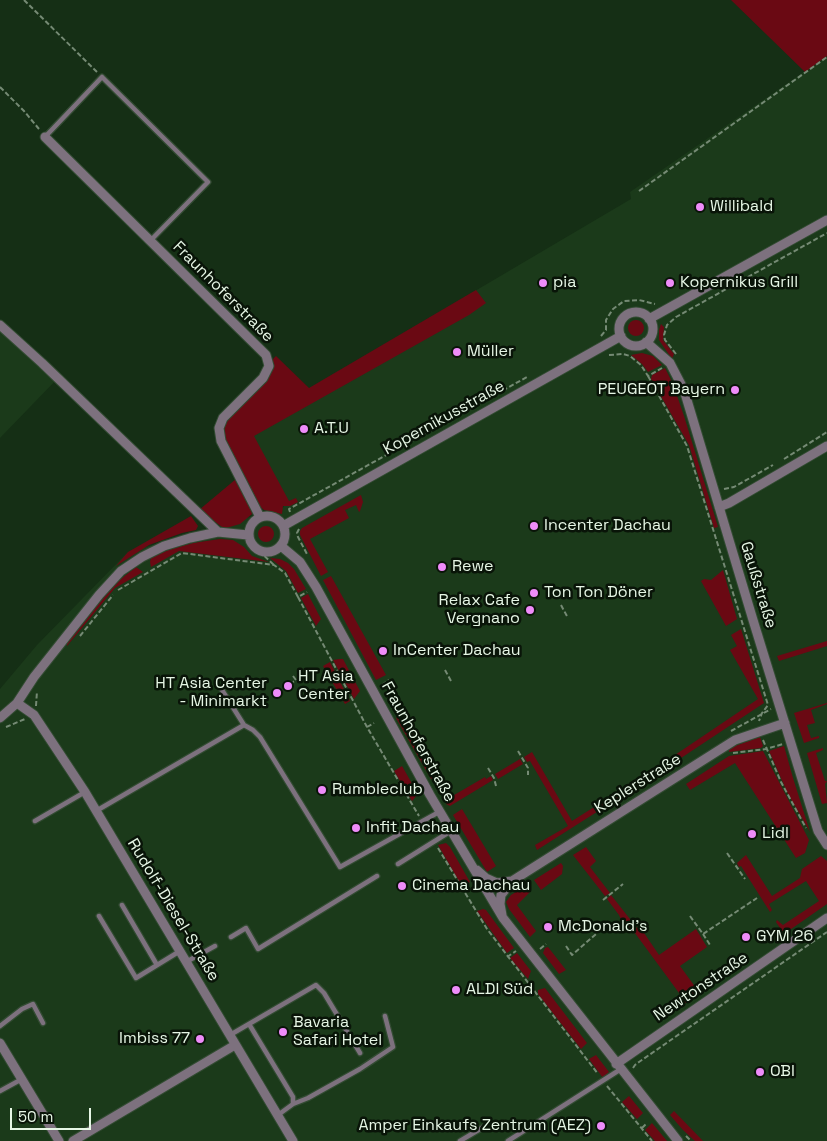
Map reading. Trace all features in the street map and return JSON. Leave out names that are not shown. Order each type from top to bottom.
[{"type":"street","name":"Fraunhoferstraße","points":[[45,137],[266,355],[269,361],[263,378],[223,418],[219,428],[221,441],[260,517]]},
{"type":"street","points":[[650,319],[827,220]]},
{"type":"street","points":[[635,312],[646,315],[650,319],[653,329],[646,342],[632,346],[623,340],[619,325],[625,316],[635,312]]},
{"type":"street","points":[[0,325],[218,532]]},
{"type":"street","name":"Kopernikusstraße","points":[[283,526],[621,336]]},
{"type":"street","name":"Gaußstraße","points":[[646,342],[670,363],[684,390],[818,830],[827,844]]},
{"type":"street","points":[[719,507],[737,499],[827,446]]},
{"type":"street","points":[[260,517],[273,517],[283,526],[285,536],[281,546],[268,552],[259,551],[252,544],[248,536],[251,524],[260,517]]},
{"type":"street","points":[[0,718],[17,703],[34,677],[99,595],[121,571],[142,557],[164,546],[218,532],[248,536]]},
{"type":"street","name":"Fraunhoferstraße","points":[[281,546],[300,562],[316,588],[440,812],[474,867],[481,884],[503,918],[618,1066],[682,1138]]},
{"type":"street","name":"Rudolf-Diesel-Straße","points":[[17,703],[34,715],[85,792],[294,1141]]},
{"type":"street","name":"Keplerstraße","points":[[503,918],[500,904],[502,895],[512,881],[735,740],[785,724]]},
{"type":"street","points":[[474,867],[486,878],[497,883],[512,881]]},
{"type":"street","name":"Newtonstraße","points":[[618,1066],[827,918]]},
{"type":"street","points":[[0,1043],[59,1141]]},
{"type":"street","points":[[74,1141],[235,1044]]},
{"type":"lane","points":[[45,137],[102,77],[208,182],[150,241]]},
{"type":"lane","points":[[222,690],[244,725],[260,737],[340,867],[440,812]]},
{"type":"lane","points":[[96,810],[244,725]]},
{"type":"lane","points":[[35,821],[85,792]]},
{"type":"lane","points":[[398,864],[451,831]]},
{"type":"lane","points":[[231,937],[246,928],[258,949],[377,876]]},
{"type":"lane","points":[[122,905],[157,965]]},
{"type":"lane","points":[[99,916],[136,978],[180,952]]},
{"type":"lane","points":[[186,962],[215,946]]},
{"type":"lane","points":[[230,1036],[316,985],[324,993],[360,1053]]},
{"type":"lane","points":[[0,1026],[22,1009],[33,1004],[43,1023]]},
{"type":"lane","points":[[278,1115],[293,1104],[308,1098],[351,1074],[393,1047],[385,1016]]},
{"type":"lane","points":[[249,1024],[293,1097],[293,1104]]},
{"type":"lane","points":[[508,1141],[603,1080],[618,1066]]},
{"type":"lane","points":[[0,1092],[22,1078]]},
{"type":"lane","points":[[460,1141],[486,1125]]},
{"type":"path","points":[[24,0],[102,77]]},
{"type":"path","points":[[639,191],[827,56]]},
{"type":"path","points":[[0,87],[24,111],[45,137]]},
{"type":"path","points":[[648,376],[679,358],[665,340],[664,332],[667,325],[676,317],[827,233]]},
{"type":"path","points":[[599,337],[606,330],[606,320],[613,309],[624,301],[639,300],[654,304],[662,300]]},
{"type":"path","points":[[608,355],[622,354],[630,356],[641,365],[687,446],[768,705],[762,713],[726,733]]},
{"type":"path","points":[[294,519],[289,509],[534,373]]},
{"type":"path","points":[[782,460],[827,432]]},
{"type":"path","points":[[724,490],[734,487],[774,464]]},
{"type":"path","points":[[304,526],[298,529],[297,533],[310,560]]},
{"type":"path","points":[[259,551],[285,573],[367,727],[422,822]]},
{"type":"path","points":[[78,639],[118,590],[182,553],[274,565]]},
{"type":"path","points":[[298,597],[316,588]]},
{"type":"path","points":[[561,605],[568,618]]},
{"type":"path","points":[[445,670],[451,681]]},
{"type":"path","points":[[293,676],[296,680],[293,682]]},
{"type":"path","points":[[378,688],[390,680]]},
{"type":"path","points":[[0,729],[34,715],[37,704],[36,694],[40,685]]},
{"type":"path","points":[[367,727],[374,723]]},
{"type":"path","points":[[728,754],[766,749],[781,782],[810,834]]},
{"type":"path","points":[[518,751],[528,768],[528,775]]},
{"type":"path","points":[[488,768],[496,786]]},
{"type":"path","points":[[434,841],[487,929],[652,1141]]},
{"type":"path","points":[[727,853],[745,879]]},
{"type":"path","points":[[603,900],[623,884]]},
{"type":"path","points":[[703,934],[757,898]]},
{"type":"path","points":[[690,916],[710,945]]},
{"type":"path","points":[[633,1073],[635,1065],[639,1062],[827,932]]},
{"type":"path","points":[[566,946],[572,956],[596,934]]},
{"type":"path","points":[[534,945],[538,950],[546,944]]},
{"type":"path","points":[[642,1128],[646,1124]]},
{"type":"path","points":[[682,1138],[691,1141]]},
{"type":"shaded area","points":[[731,0],[827,0],[827,56],[805,72]]},
{"type":"shaded area","points":[[827,56],[827,1141],[0,1141],[0,689],[37,645],[128,552],[284,507],[241,429],[631,199],[630,192]]},
{"type":"shaded area","points":[[476,290],[486,303],[469,315],[254,436],[289,501],[296,498],[298,502],[290,506],[283,506],[282,514],[264,510],[258,505],[225,440],[223,430],[226,421],[268,378],[272,371],[272,360],[276,356],[309,388]]},
{"type":"shaded area","points":[[636,320],[642,322],[644,328],[642,334],[636,336],[630,334],[628,328],[630,322]]},
{"type":"shaded area","points":[[0,321],[59,377],[0,438]]},
{"type":"shaded area","points":[[661,324],[664,327],[663,340],[674,354],[672,359],[659,340]]},
{"type":"shaded area","points":[[642,353],[653,356],[662,365],[648,372],[631,355]]},
{"type":"shaded area","points":[[665,368],[673,384],[684,416],[718,527],[714,528],[689,445],[651,379],[652,375]]},
{"type":"shaded area","points":[[236,479],[251,507],[252,514],[240,524],[226,528],[199,510]]},
{"type":"shaded area","points":[[361,495],[363,502],[359,512],[356,505],[345,510],[349,518],[310,539],[328,572],[321,576],[300,535],[300,531],[302,528]]},
{"type":"shaded area","points":[[191,516],[198,526],[196,530],[149,545],[116,566],[128,552]]},
{"type":"shaded area","points":[[263,526],[269,526],[274,531],[272,540],[263,542],[258,537],[258,531]]},
{"type":"shaded area","points":[[220,539],[233,540],[244,547],[252,556],[269,562],[179,551],[151,567],[151,558],[168,550],[193,543]]},
{"type":"shaded area","points":[[270,558],[280,559],[288,563],[294,569],[306,589],[298,593],[286,571]]},
{"type":"shaded area","points":[[136,567],[143,572],[115,588],[67,646],[67,642],[112,586]]},
{"type":"shaded area","points":[[723,570],[737,619],[726,626],[701,581],[704,579],[711,580]]},
{"type":"shaded area","points":[[331,576],[386,675],[376,680],[323,580]]},
{"type":"shaded area","points":[[308,594],[321,619],[316,626],[301,598]]},
{"type":"shaded area","points":[[741,629],[764,703],[675,762],[672,757],[758,699],[730,650],[737,646],[731,635]]},
{"type":"shaded area","points":[[827,641],[827,646],[779,661],[777,656]]},
{"type":"shaded area","points":[[343,659],[360,691],[354,699],[333,660]]},
{"type":"shaded area","points":[[330,662],[350,701],[345,704],[323,666]]},
{"type":"shaded area","points":[[827,703],[811,710],[815,723],[807,725],[811,738],[819,736],[819,738],[804,743],[794,713]]},
{"type":"shaded area","points":[[402,714],[437,776],[431,779],[396,718]]},
{"type":"shaded area","points":[[760,737],[763,746],[761,748],[729,752],[729,748]]},
{"type":"shaded area","points":[[784,746],[810,832],[788,794],[769,751]]},
{"type":"shaded area","points":[[823,748],[823,750],[816,753],[825,781],[827,781],[825,784],[827,803],[822,804],[807,753]]},
{"type":"shaded area","points":[[763,751],[809,840],[805,853],[796,858],[735,763],[690,790],[686,784],[729,756]]},
{"type":"shaded area","points":[[532,752],[572,821],[664,763],[666,768],[537,850],[535,845],[568,826],[530,761],[527,762],[524,757]]},
{"type":"shaded area","points":[[520,759],[523,764],[498,779],[495,774]]},
{"type":"shaded area","points":[[402,766],[418,794],[412,801],[394,771]]},
{"type":"shaded area","points":[[491,776],[493,780],[450,806],[446,804],[449,798],[485,777],[486,779]]},
{"type":"shaded area","points":[[462,809],[496,866],[487,872],[453,815]]},
{"type":"shaded area","points":[[446,843],[470,882],[463,888],[438,845]]},
{"type":"shaded area","points":[[586,847],[596,861],[590,867],[610,893],[605,896],[573,855]]},
{"type":"shaded area","points":[[746,855],[772,896],[800,878],[802,869],[821,856],[827,861],[827,904],[784,934],[776,922],[777,920],[783,925],[819,901],[806,881],[769,904],[772,910],[770,912],[741,866],[739,867],[737,863]]},
{"type":"shaded area","points":[[561,863],[563,866],[562,874],[541,890],[534,880]]},
{"type":"shaded area","points":[[527,885],[530,892],[517,905],[536,931],[530,937],[506,902],[511,895]]},
{"type":"shaded area","points":[[611,895],[637,928],[640,927],[659,955],[696,929],[707,947],[680,966],[696,988],[708,980],[711,985],[674,1011],[669,1006],[682,997],[632,929],[627,932],[619,915],[607,899]]},
{"type":"shaded area","points":[[486,910],[514,948],[507,953],[477,911]]},
{"type":"shaded area","points":[[548,947],[566,970],[559,974],[543,953],[545,948]]},
{"type":"shaded area","points":[[517,953],[531,971],[528,979],[510,958]]},
{"type":"shaded area","points":[[545,988],[587,1043],[581,1049],[538,994],[538,990]]},
{"type":"shaded area","points":[[596,1055],[609,1072],[603,1078],[589,1059]]},
{"type":"shaded area","points":[[629,1096],[643,1113],[637,1119],[622,1102]]},
{"type":"shaded area","points":[[674,1111],[703,1141],[695,1141],[683,1130],[670,1115]]},
{"type":"shaded area","points":[[652,1123],[667,1141],[655,1141],[645,1130]]},
{"type":"place","name":"Willibald","points":[[700,207]]},
{"type":"place","name":"pia","points":[[543,283]]},
{"type":"place","name":"Kopernikus Grill","points":[[670,283]]},
{"type":"place","name":"Müller","points":[[457,352]]},
{"type":"place","name":"PEUGEOT Bayern","points":[[735,390]]},
{"type":"place","name":"A.T.U","points":[[304,429]]},
{"type":"place","name":"Incenter Dachau","points":[[534,526]]},
{"type":"place","name":"Rewe","points":[[442,567]]},
{"type":"place","name":"Ton Ton Döner","points":[[534,593]]},
{"type":"place","name":"Relax Cafe Vergnano","points":[[530,610]]},
{"type":"place","name":"InCenter Dachau","points":[[383,651]]},
{"type":"place","name":"HT Asia Center","points":[[288,686]]},
{"type":"place","name":"HT Asia Center - Minimarkt","points":[[277,693]]},
{"type":"place","name":"Rumbleclub","points":[[322,790]]},
{"type":"place","name":"Infit Dachau","points":[[356,828]]},
{"type":"place","name":"Lidl","points":[[752,834]]},
{"type":"place","name":"Cinema Dachau","points":[[402,886]]},
{"type":"place","name":"McDonald's","points":[[548,927]]},
{"type":"place","name":"GYM 26","points":[[746,937]]},
{"type":"place","name":"ALDI Süd","points":[[456,990]]},
{"type":"place","name":"Bavaria Safari Hotel","points":[[283,1032]]},
{"type":"place","name":"Imbiss 77","points":[[200,1039]]},
{"type":"place","name":"OBI","points":[[760,1072]]},
{"type":"place","name":"Amper Einkaufs Zentrum (AEZ)","points":[[601,1126]]}]
